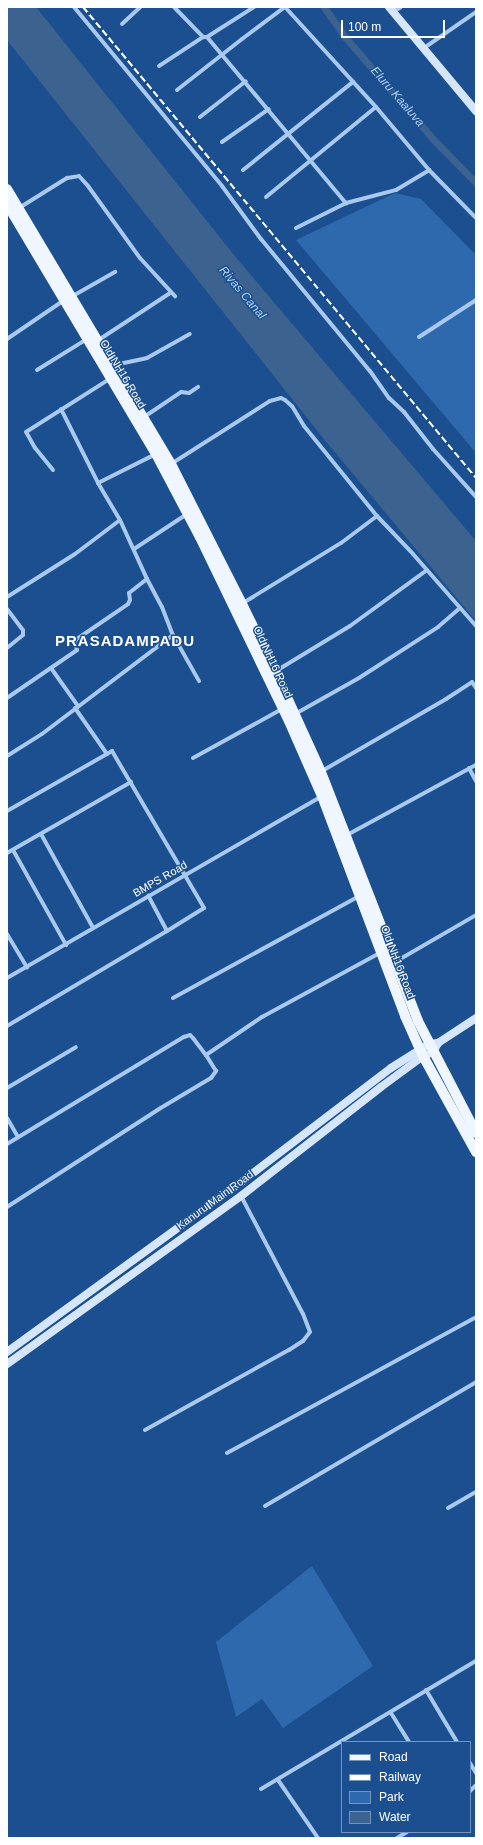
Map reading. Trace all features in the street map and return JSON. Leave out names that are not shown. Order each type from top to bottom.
[{"type":"main road","points":[[391,9],[476,111]]},
{"type":"main road","name":"Old NH16 Road","points":[[7,189],[19,208],[67,299]]},
{"type":"main road","name":"Old NH16 Road","points":[[7,204],[92,340],[111,378],[156,454],[321,772],[347,835],[429,1049],[476,1152]]},
{"type":"main road","name":"Old NH16 Road","points":[[92,340],[104,353],[171,464],[276,671],[289,709],[289,721],[322,796],[405,1016],[429,1049],[476,1133]]},
{"type":"main road","points":[[429,1049],[476,1018]]},
{"type":"main road","name":"Kanuru Main Road","points":[[7,1364],[240,1196],[429,1049]]},
{"type":"main road","name":"Kanuru Main Road","points":[[7,1352],[240,1183],[391,1068],[429,1049]]},
{"type":"main road","points":[[71,1305],[77,1314]]},
{"type":"street","points":[[74,7],[222,186],[261,239],[370,371],[389,398],[404,412],[432,449],[476,497]]},
{"type":"street","points":[[122,24],[140,7]]},
{"type":"street","points":[[174,7],[222,54],[246,81],[346,203]]},
{"type":"street","points":[[159,66],[254,7]]},
{"type":"street","points":[[177,90],[285,7],[376,107],[429,170],[476,218]]},
{"type":"street","points":[[391,9],[401,7]]},
{"type":"street","points":[[424,48],[476,12]]},
{"type":"street","points":[[200,117],[246,81]]},
{"type":"street","points":[[242,170],[290,134],[353,82]]},
{"type":"street","points":[[266,196],[376,107]]},
{"type":"street","points":[[222,142],[269,109]]},
{"type":"street","points":[[296,228],[346,203],[396,190],[429,170]]},
{"type":"street","points":[[19,208],[67,178],[79,176],[88,186],[140,258],[170,293],[175,296]]},
{"type":"street","points":[[7,339],[67,299],[115,272]]},
{"type":"street","points":[[36,370],[92,340],[170,293]]},
{"type":"street","points":[[419,337],[476,300]]},
{"type":"street","points":[[104,353],[109,350],[120,364],[147,358],[190,334]]},
{"type":"street","points":[[53,470],[35,448],[26,432],[111,378]]},
{"type":"street","points":[[144,418],[181,392],[189,393],[198,387]]},
{"type":"street","points":[[171,464],[270,401],[281,398],[292,406],[304,426],[377,516],[476,626]]},
{"type":"street","points":[[61,409],[98,483],[120,520],[147,579],[162,606],[173,634],[199,681]]},
{"type":"street","points":[[98,483],[156,454]]},
{"type":"street","points":[[134,549],[188,514]]},
{"type":"street","points":[[242,604],[341,543],[377,516]]},
{"type":"street","points":[[7,597],[75,554],[120,520]]},
{"type":"street","points":[[276,671],[350,626],[427,570]]},
{"type":"street","points":[[7,698],[77,650],[74,641],[128,604],[130,600],[129,593],[147,579]]},
{"type":"street","points":[[193,758],[289,709],[360,678],[438,627],[460,608]]},
{"type":"street","points":[[7,609],[23,630],[24,635],[7,648]]},
{"type":"street","points":[[7,756],[42,734],[173,634]]},
{"type":"street","points":[[51,668],[107,754]]},
{"type":"street","points":[[321,772],[446,699],[472,682],[476,688]]},
{"type":"street","points":[[7,811],[112,751],[203,910],[7,1026]]},
{"type":"street","points":[[347,835],[476,765]]},
{"type":"street","points":[[469,768],[476,781]]},
{"type":"street","points":[[7,853],[131,782]]},
{"type":"street","name":"BMPS Road","points":[[7,978],[66,946],[93,928],[183,875],[322,796]]},
{"type":"street","points":[[41,834],[93,928]]},
{"type":"street","points":[[13,850],[66,946]]},
{"type":"street","points":[[173,998],[360,895]]},
{"type":"street","points":[[148,896],[167,931]]},
{"type":"street","points":[[395,962],[476,915]]},
{"type":"street","points":[[7,934],[27,967]]},
{"type":"street","points":[[206,1054],[262,1017],[381,953]]},
{"type":"street","points":[[7,1144],[184,1037],[190,1036],[193,1038],[206,1054],[216,1071],[211,1078],[159,1109],[7,1207]]},
{"type":"street","points":[[7,1088],[76,1047]]},
{"type":"street","points":[[7,1118],[18,1137]]},
{"type":"street","points":[[145,1430],[289,1350],[303,1341],[310,1332],[303,1314],[240,1196]]},
{"type":"street","points":[[227,1453],[476,1317]]},
{"type":"street","points":[[265,1506],[412,1422],[476,1382]]},
{"type":"street","points":[[448,1508],[476,1492]]},
{"type":"street","points":[[344,1741],[476,1661]]},
{"type":"street","points":[[426,1690],[456,1741]]},
{"type":"street","points":[[391,1713],[408,1741]]},
{"type":"street","points":[[261,1789],[341,1743]]},
{"type":"street","points":[[278,1780],[318,1838]]},
{"type":"green space","points":[[395,193],[421,199],[476,255],[476,453],[296,240]]},
{"type":"green space","points":[[312,1566],[373,1666],[283,1728],[262,1699],[236,1717],[216,1642]]},
{"type":"water","name":"Rivas Canal","points":[[7,7],[36,7],[234,255],[476,541],[476,621],[323,438],[7,40]]},
{"type":"waterway","name":"Eluru Kaaluva","points":[[324,7],[346,38],[433,139],[476,183]]},
{"type":"railway","points":[[83,7],[476,478]]},
{"type":"district","name":"PRASADAMPADU","points":[[125,641]]}]
